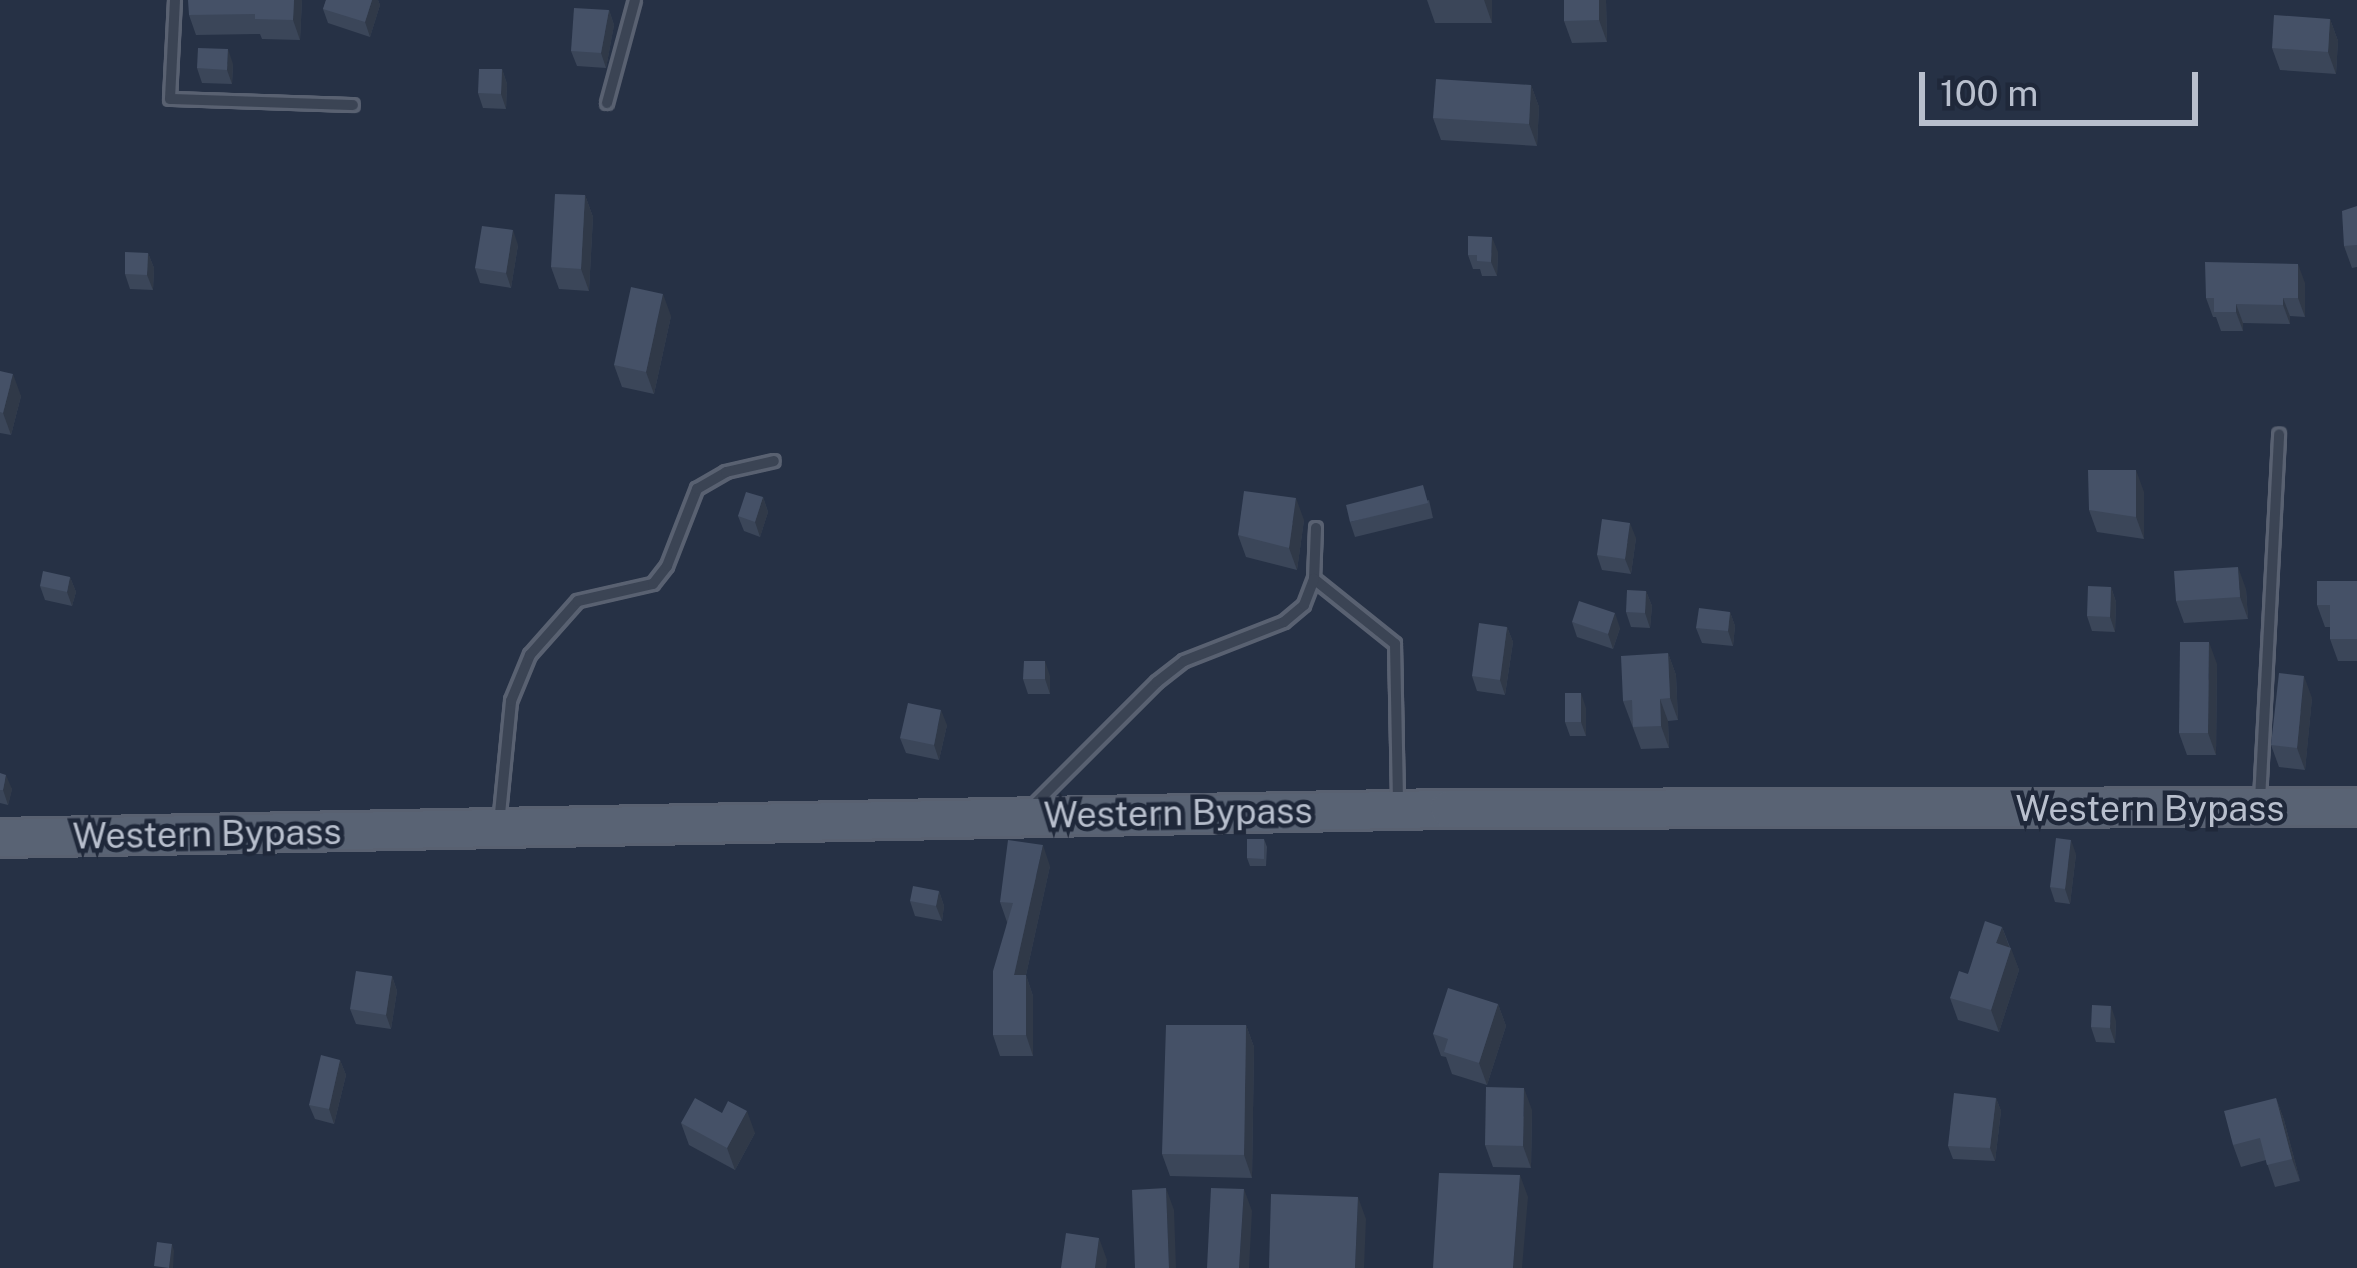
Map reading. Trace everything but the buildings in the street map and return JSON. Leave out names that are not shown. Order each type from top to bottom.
[{"type":"main road","name":"Western Bypass","points":[[0,838],[1398,810],[2357,807]]},
{"type":"lane","points":[[176,0],[170,100],[353,105]]},
{"type":"lane","points":[[607,103],[635,0]]},
{"type":"lane","points":[[2260,810],[2279,434]]},
{"type":"lane","points":[[499,827],[511,701],[530,655],[578,601],[653,584],[668,566],[697,489],[726,472],[774,461]]},
{"type":"lane","points":[[1024,815],[1184,661],[1284,622],[1304,605],[1314,579],[1316,527]]},
{"type":"lane","points":[[1314,579],[1395,644],[1398,810]]}]
